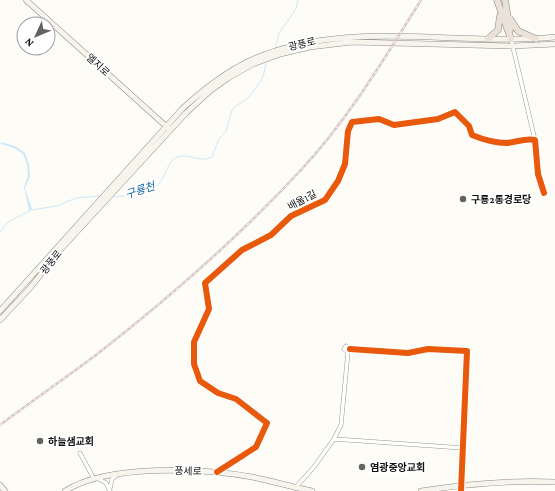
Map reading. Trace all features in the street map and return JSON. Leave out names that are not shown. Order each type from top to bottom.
[{"type":"highway","points":[[497,0],[511,39]]},
{"type":"highway","points":[[505,0],[511,39]]},
{"type":"highway","points":[[488,39],[499,27],[499,7]]},
{"type":"highway","points":[[508,16],[518,31],[536,39]]},
{"type":"main road","name":"엘지로","points":[[26,0],[168,128]]},
{"type":"main road","name":"광풍로","points":[[0,311],[96,204],[108,194],[208,86],[226,74],[263,55],[316,40],[355,37],[536,39],[555,37]]},
{"type":"main road","name":"광풍로","points":[[168,128],[210,91],[228,78],[252,64],[280,54],[310,46],[352,42],[512,46],[555,44]]},
{"type":"main road","name":"광풍로","points":[[0,320],[102,205],[108,194]]},
{"type":"main road","name":"풍세로","points":[[65,491],[95,478],[118,474],[176,471],[217,472],[252,477],[295,489],[312,491]]},
{"type":"main road","points":[[422,491],[461,485],[527,481],[555,482]]},
{"type":"main road","points":[[0,485],[5,491]]},
{"type":"street","points":[[511,39],[535,140],[538,174],[544,193]]},
{"type":"street","name":"배울1길","points":[[217,472],[256,447],[267,423],[236,399],[218,393],[200,381],[194,364],[194,342],[209,308],[205,283],[242,250],[271,235],[291,216],[325,200],[338,181],[345,164],[348,132],[352,122],[379,119],[394,125],[438,119],[455,112],[469,126],[472,136],[490,142],[508,143],[529,139],[535,140]]},
{"type":"street","points":[[295,489],[314,467],[334,439],[341,425],[349,350],[408,353],[428,349],[467,351],[461,491]]},
{"type":"street","points":[[334,439],[463,448]]},
{"type":"street","points":[[80,453],[95,478],[106,483],[110,491]]},
{"type":"street","points":[[110,491],[110,484],[118,474]]},
{"type":"water","points":[[0,142],[15,146],[25,153],[29,164],[30,177],[25,188],[32,209],[29,210],[24,187],[28,176],[27,164],[23,154],[14,148],[1,144]]},
{"type":"waterway","name":"구룡천","points":[[275,50],[279,33],[296,9],[298,0]]},
{"type":"waterway","name":"구룡천","points":[[112,197],[125,196],[158,185],[175,158],[180,156],[203,159],[212,157],[219,139],[226,131],[232,110],[248,98],[261,81],[266,63]]},
{"type":"waterway","name":"구룡천","points":[[0,232],[8,222],[31,210],[57,206],[76,198],[101,196]]},
{"type":"railway","points":[[0,425],[96,355],[150,312],[227,244],[276,196],[300,171],[350,110],[421,0]]},
{"type":"cycle path","points":[[217,472],[256,447],[267,423],[236,399],[218,393],[200,381],[194,364],[194,342],[209,309],[205,283],[242,250],[271,235],[291,216],[325,200],[338,181],[345,164],[348,131],[352,122],[379,119],[394,125],[438,119],[455,112],[469,126],[472,135],[493,142],[502,143],[528,139],[535,140],[538,174],[544,193]]},
{"type":"cycle path","points":[[350,349],[408,353],[428,349],[467,351],[461,491]]},
{"type":"place","name":"구룡2통경로당","points":[[463,199]]},
{"type":"place","name":"하늘샘교회","points":[[40,441]]},
{"type":"place","name":"염광중앙교회","points":[[362,467]]}]
